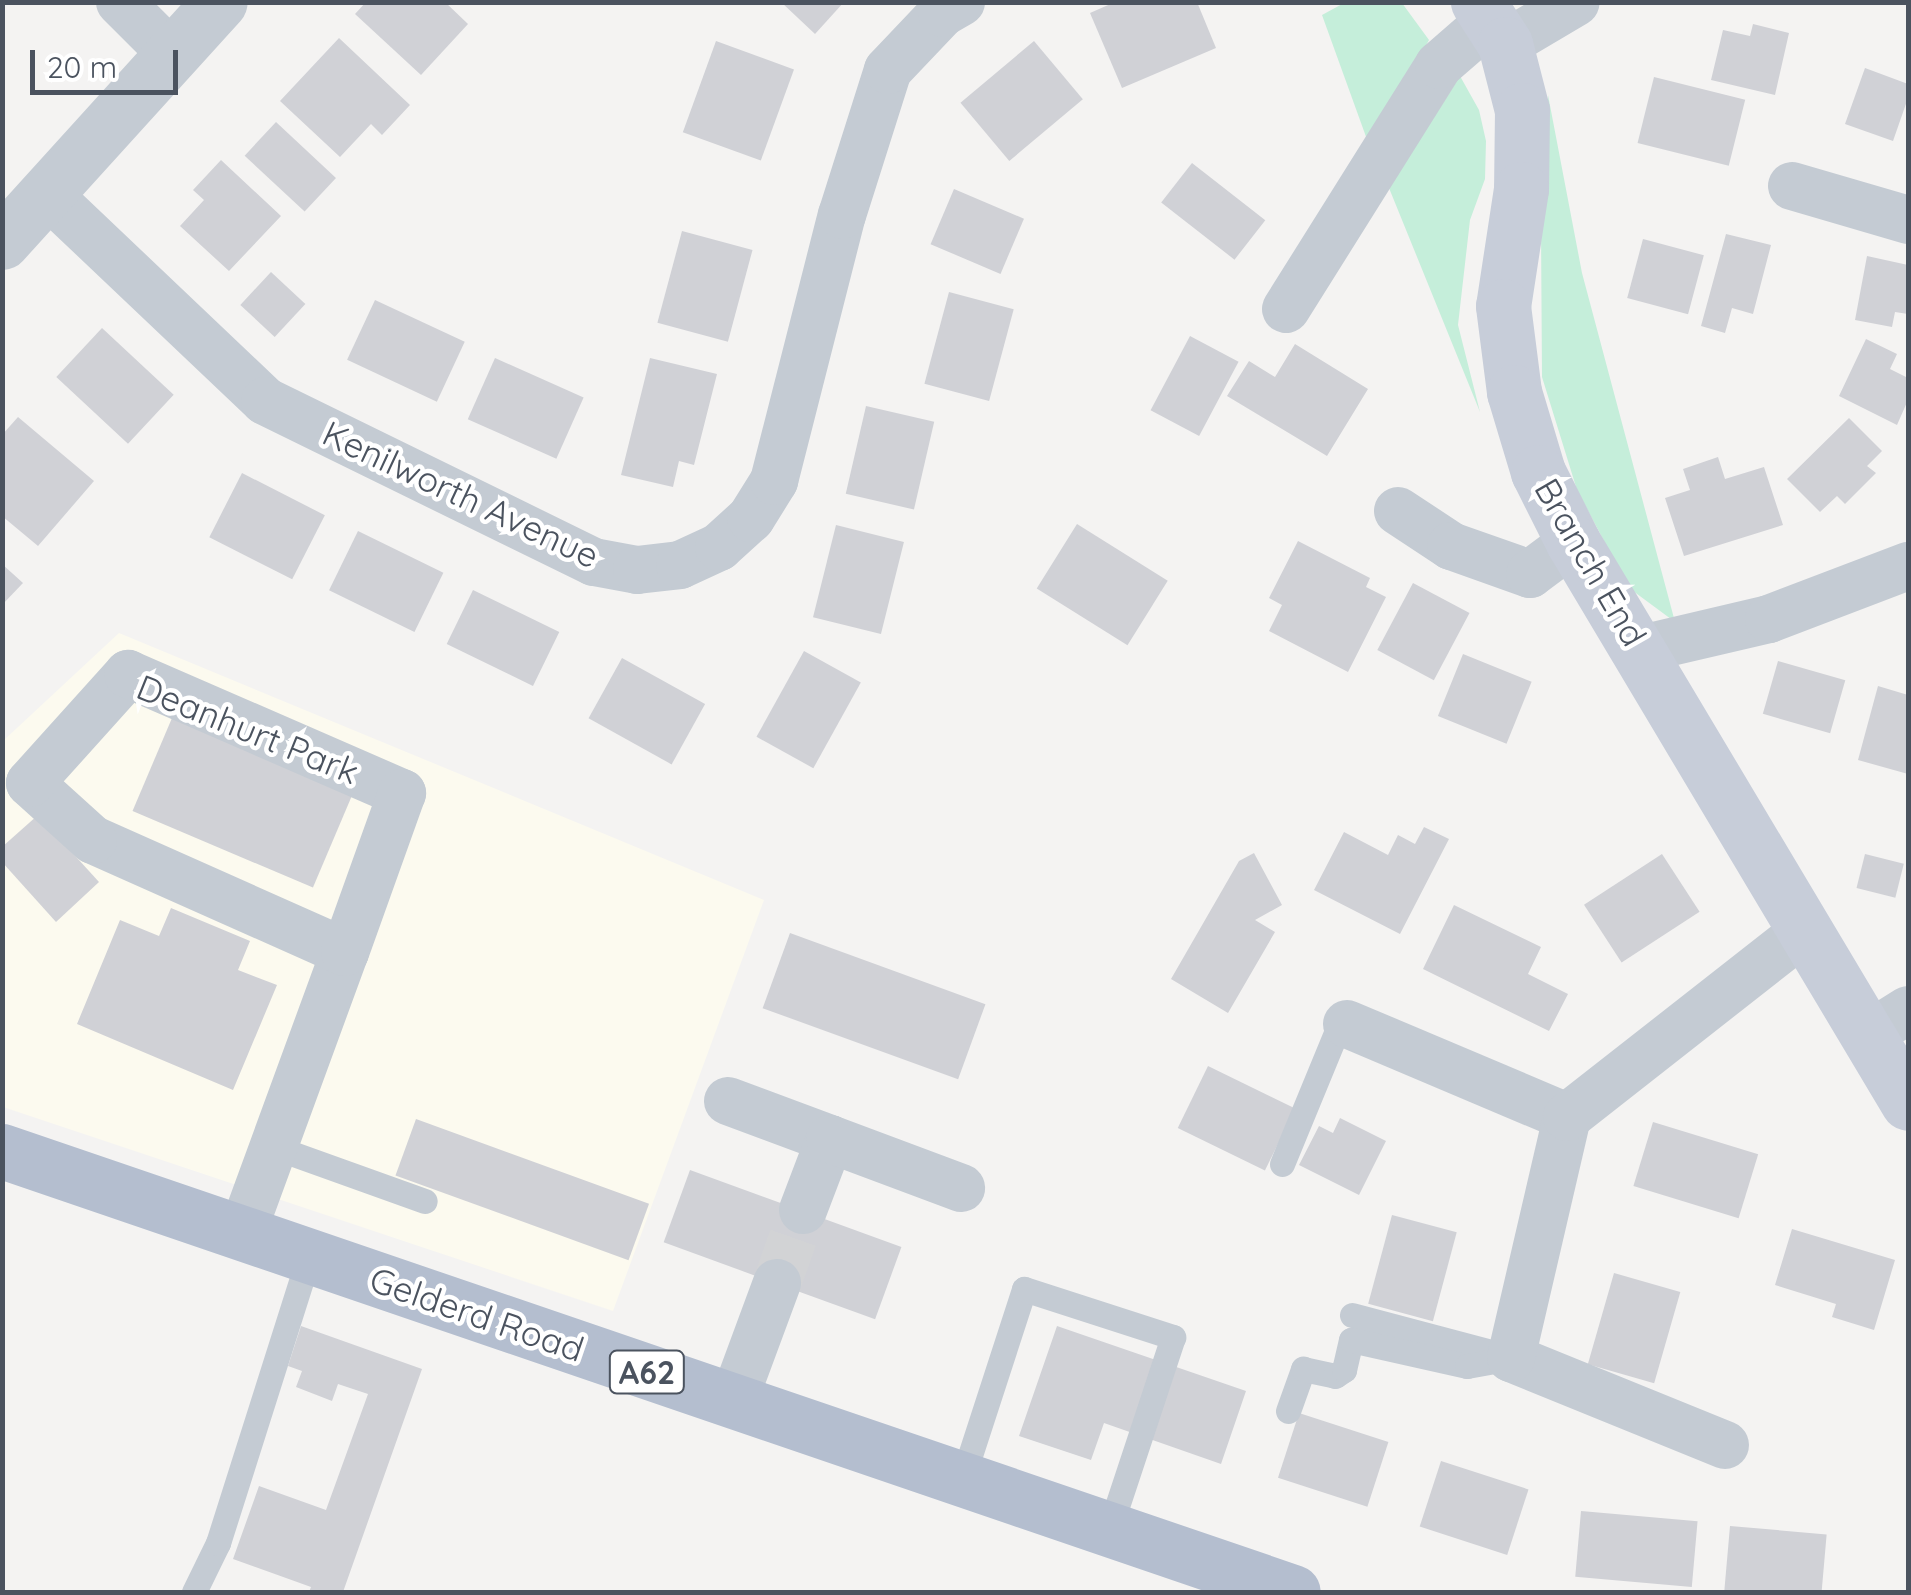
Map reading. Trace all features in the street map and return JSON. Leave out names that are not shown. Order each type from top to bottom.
[{"type":"main road","name":"Branch End","points":[[1492,22],[1522,110],[1521,189],[1503,306],[1514,392],[1538,472],[1573,542],[1806,929],[1888,1022],[1908,1102]]},
{"type":"main road","name":"Gelderd Road","points":[[2,1151],[1293,1592]]},
{"type":"street","points":[[120,2],[173,55]]},
{"type":"street","points":[[2,242],[220,2]]},
{"type":"street","name":"Kenilworth Avenue","points":[[45,192],[264,401],[594,562],[637,570],[680,565],[719,547],[751,518],[774,481],[842,215],[888,70],[942,13],[961,2]]},
{"type":"street","points":[[1286,309],[1439,65],[1492,22],[1576,2]]},
{"type":"street","points":[[1792,186],[1908,220]]},
{"type":"street","points":[[1398,511],[1451,546],[1530,574],[1573,542]]},
{"type":"street","points":[[1640,649],[1769,619],[1908,566]]},
{"type":"street","name":"Deanhurt Park","points":[[242,1232],[274,1148],[345,952],[402,792],[128,674],[30,783],[93,840],[345,952]]},
{"type":"street","points":[[1725,1445],[1511,1358],[1567,1117],[1806,929]]},
{"type":"street","points":[[1346,1024],[1567,1117]]},
{"type":"street","points":[[728,1101],[961,1188]]},
{"type":"street","points":[[803,1210],[830,1139]]},
{"type":"street","points":[[732,1402],[776,1283]]},
{"type":"lane","points":[[1282,1164],[1338,1028],[1346,1024]]},
{"type":"lane","points":[[274,1148],[425,1201]]},
{"type":"lane","points":[[194,1592],[218,1543],[309,1256]]},
{"type":"lane","points":[[962,1480],[1024,1289],[1173,1338],[1109,1532]]},
{"type":"lane","points":[[1352,1315],[1511,1358]]},
{"type":"lane","points":[[1288,1411],[1303,1369],[1334,1376],[1344,1370],[1351,1340],[1467,1366],[1511,1358]]},
{"type":"shaded area","points":[[119,633],[764,900],[613,1311],[3,1107],[3,741]]},
{"type":"green space","points":[[1344,3],[1402,3],[1429,40],[1369,145],[1322,15]]},
{"type":"green space","points":[[1460,76],[1479,110],[1486,141],[1485,179],[1470,220],[1458,325],[1480,412],[1389,188]]},
{"type":"green space","points":[[1548,95],[1582,273],[1675,622],[1629,588],[1577,490],[1542,377],[1541,230]]},
{"type":"building","points":[[366,2],[445,2],[468,24],[421,75],[355,14]]},
{"type":"building","points":[[781,2],[844,2],[815,34]]},
{"type":"building","points":[[1115,2],[1197,2],[1216,48],[1122,88],[1090,13]]},
{"type":"building","points":[[1753,24],[1789,33],[1775,95],[1711,80],[1723,30],[1750,36]]},
{"type":"building","points":[[339,38],[410,105],[382,135],[371,124],[340,157],[280,101]]},
{"type":"building","points":[[716,41],[794,69],[761,161],[683,132]]},
{"type":"building","points":[[1034,41],[1083,99],[1009,161],[960,103]]},
{"type":"building","points":[[1865,68],[1908,84],[1908,98],[1893,141],[1845,124]]},
{"type":"building","points":[[1654,77],[1745,100],[1729,166],[1638,143]]},
{"type":"building","points":[[276,122],[336,178],[305,212],[245,156]]},
{"type":"building","points":[[221,160],[281,216],[229,271],[180,226],[204,200],[193,190]]},
{"type":"building","points":[[1192,163],[1265,220],[1235,260],[1161,202]]},
{"type":"building","points":[[954,189],[1024,219],[1001,274],[931,244]]},
{"type":"building","points":[[682,231],[753,250],[728,342],[657,323]]},
{"type":"building","points":[[1726,234],[1771,245],[1753,314],[1732,308],[1725,333],[1701,326]]},
{"type":"building","points":[[1643,239],[1704,255],[1688,314],[1627,298]]},
{"type":"building","points":[[1867,256],[1908,265],[1908,314],[1895,312],[1892,327],[1855,320]]},
{"type":"building","points":[[271,272],[305,304],[275,337],[240,305]]},
{"type":"building","points":[[949,292],[1014,309],[989,401],[924,384]]},
{"type":"building","points":[[375,300],[465,342],[437,402],[347,360]]},
{"type":"building","points":[[102,328],[174,395],[128,444],[56,377]]},
{"type":"building","points":[[1190,336],[1239,362],[1199,436],[1151,410]]},
{"type":"building","points":[[1866,339],[1897,354],[1890,369],[1908,378],[1908,400],[1897,425],[1839,396]]},
{"type":"building","points":[[1295,344],[1368,389],[1327,456],[1227,396],[1249,361],[1275,377]]},
{"type":"building","points":[[495,358],[584,397],[556,459],[468,419]]},
{"type":"building","points":[[650,358],[717,374],[694,465],[679,461],[673,487],[621,475]]},
{"type":"building","points":[[866,406],[934,422],[914,509],[846,494]]},
{"type":"building","points":[[18,417],[94,481],[38,546],[2,516],[2,435]]},
{"type":"building","points":[[1849,418],[1882,451],[1867,466],[1876,473],[1845,504],[1837,496],[1820,512],[1787,479]]},
{"type":"building","points":[[1718,457],[1725,479],[1764,467],[1783,525],[1684,556],[1665,498],[1690,490],[1683,469]]},
{"type":"building","points":[[242,473],[325,515],[292,579],[209,537]]},
{"type":"building","points":[[1077,524],[1168,581],[1127,645],[1037,588]]},
{"type":"building","points":[[836,525],[904,542],[881,634],[813,617]]},
{"type":"building","points":[[358,531],[443,573],[414,632],[329,590]]},
{"type":"building","points":[[1298,541],[1370,578],[1366,587],[1386,597],[1348,672],[1269,631],[1282,605],[1269,598]]},
{"type":"building","points":[[2,564],[23,583],[2,605]]},
{"type":"building","points":[[1413,583],[1470,613],[1434,680],[1377,650]]},
{"type":"building","points":[[473,590],[559,632],[533,686],[447,644]]},
{"type":"building","points":[[804,651],[861,683],[813,768],[756,737]]},
{"type":"building","points":[[1463,654],[1532,682],[1507,744],[1438,716]]},
{"type":"building","points":[[622,658],[705,704],[672,764],[589,718]]},
{"type":"building","points":[[1778,661],[1845,680],[1830,733],[1763,714]]},
{"type":"building","points":[[1878,686],[1908,695],[1908,774],[1858,760]]},
{"type":"building","points":[[172,718],[352,795],[313,888],[133,811]]},
{"type":"building","points":[[38,815],[99,882],[56,922],[2,862],[2,847]]},
{"type":"building","points":[[1424,827],[1449,839],[1400,934],[1314,890],[1344,832],[1388,855],[1398,835],[1415,844]]},
{"type":"building","points":[[1254,853],[1282,905],[1255,920],[1275,932],[1228,1013],[1171,979],[1239,861]]},
{"type":"building","points":[[1662,854],[1700,912],[1622,963],[1584,905]]},
{"type":"building","points":[[1865,854],[1904,864],[1895,898],[1857,888]]},
{"type":"building","points":[[1454,905],[1541,947],[1528,974],[1568,994],[1549,1031],[1423,969]]},
{"type":"building","points":[[171,908],[250,941],[238,970],[277,985],[233,1090],[77,1024],[120,920],[159,936]]},
{"type":"building","points":[[790,933],[985,1004],[958,1079],[763,1008]]},
{"type":"building","points":[[1208,1066],[1295,1109],[1265,1171],[1178,1128]]},
{"type":"building","points":[[1340,1118],[1386,1141],[1359,1195],[1299,1165],[1319,1126],[1333,1133]]},
{"type":"building","points":[[416,1119],[649,1204],[629,1260],[395,1175]]},
{"type":"building","points":[[1653,1122],[1758,1154],[1739,1218],[1633,1186]]},
{"type":"building","points":[[690,1170],[901,1247],[875,1319],[664,1242]]},
{"type":"building","points":[[1392,1215],[1457,1232],[1433,1321],[1368,1304]]},
{"type":"building","points":[[1792,1229],[1895,1260],[1874,1330],[1832,1317],[1836,1304],[1775,1285]]},
{"type":"building","points":[[1614,1273],[1680,1292],[1654,1383],[1588,1364]]},
{"type":"building","points":[[301,1326],[422,1369],[343,1592],[309,1592],[311,1587],[233,1559],[259,1486],[326,1510],[368,1394],[338,1384],[332,1401],[296,1387],[302,1371],[288,1366]]},
{"type":"building","points":[[1057,1326],[1246,1391],[1221,1464],[1104,1423],[1091,1460],[1019,1436]]},
{"type":"building","points":[[1299,1413],[1388,1442],[1367,1507],[1278,1478]]},
{"type":"building","points":[[1441,1461],[1528,1489],[1507,1555],[1420,1527]]},
{"type":"building","points":[[1581,1511],[1698,1521],[1692,1587],[1575,1577]]},
{"type":"building","points":[[1730,1526],[1827,1534],[1822,1592],[1724,1592]]},
{"type":"tunnel","points":[[777,1283],[803,1210]]}]
